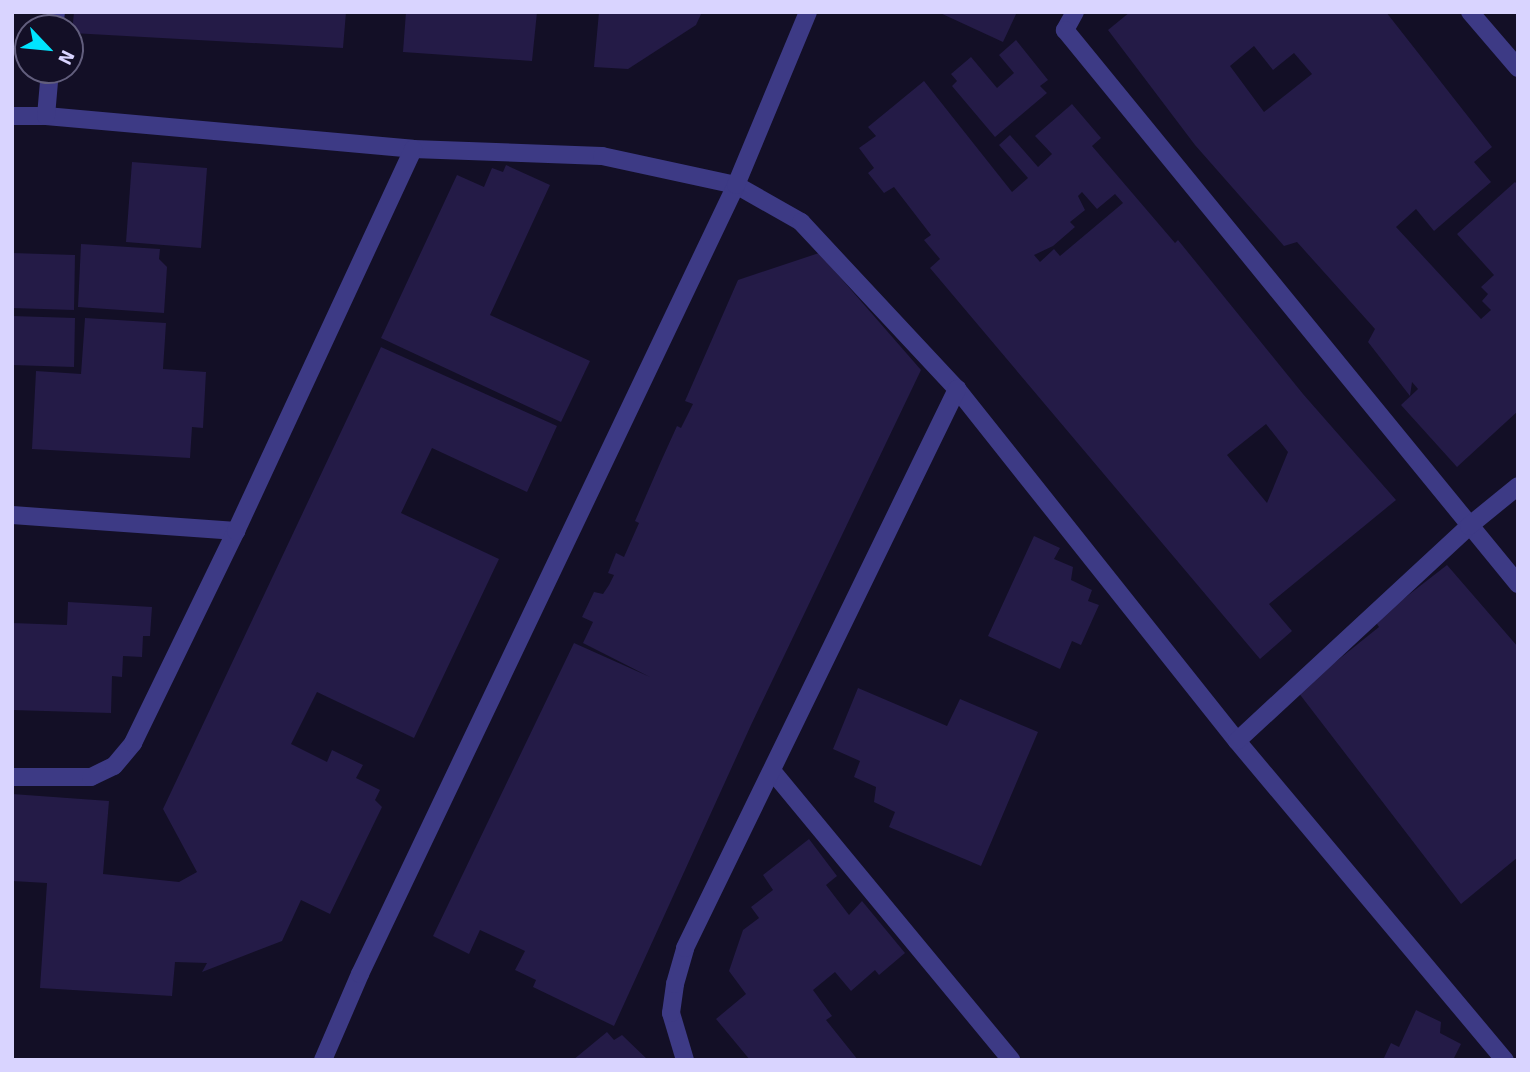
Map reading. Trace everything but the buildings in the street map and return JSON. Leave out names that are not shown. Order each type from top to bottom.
[{"type":"street","points":[[323,1060],[360,974],[736,185],[808,12]]},
{"type":"street","points":[[1075,12],[1065,30],[1518,584]]},
{"type":"street","points":[[1470,12],[1518,68]]},
{"type":"street","points":[[46,116],[49,84]]},
{"type":"street","points":[[12,117],[46,116],[413,149],[602,156],[736,185],[801,222],[957,389],[1237,741],[1504,1060]]},
{"type":"street","points":[[12,777],[90,777],[114,766],[133,743],[236,531],[413,149]]},
{"type":"street","points":[[685,1060],[671,1013],[675,984],[685,948],[773,772],[957,389]]},
{"type":"street","points":[[1237,741],[1469,526],[1518,486]]},
{"type":"street","points":[[12,515],[236,531]]},
{"type":"street","points":[[773,772],[1011,1060]]}]
